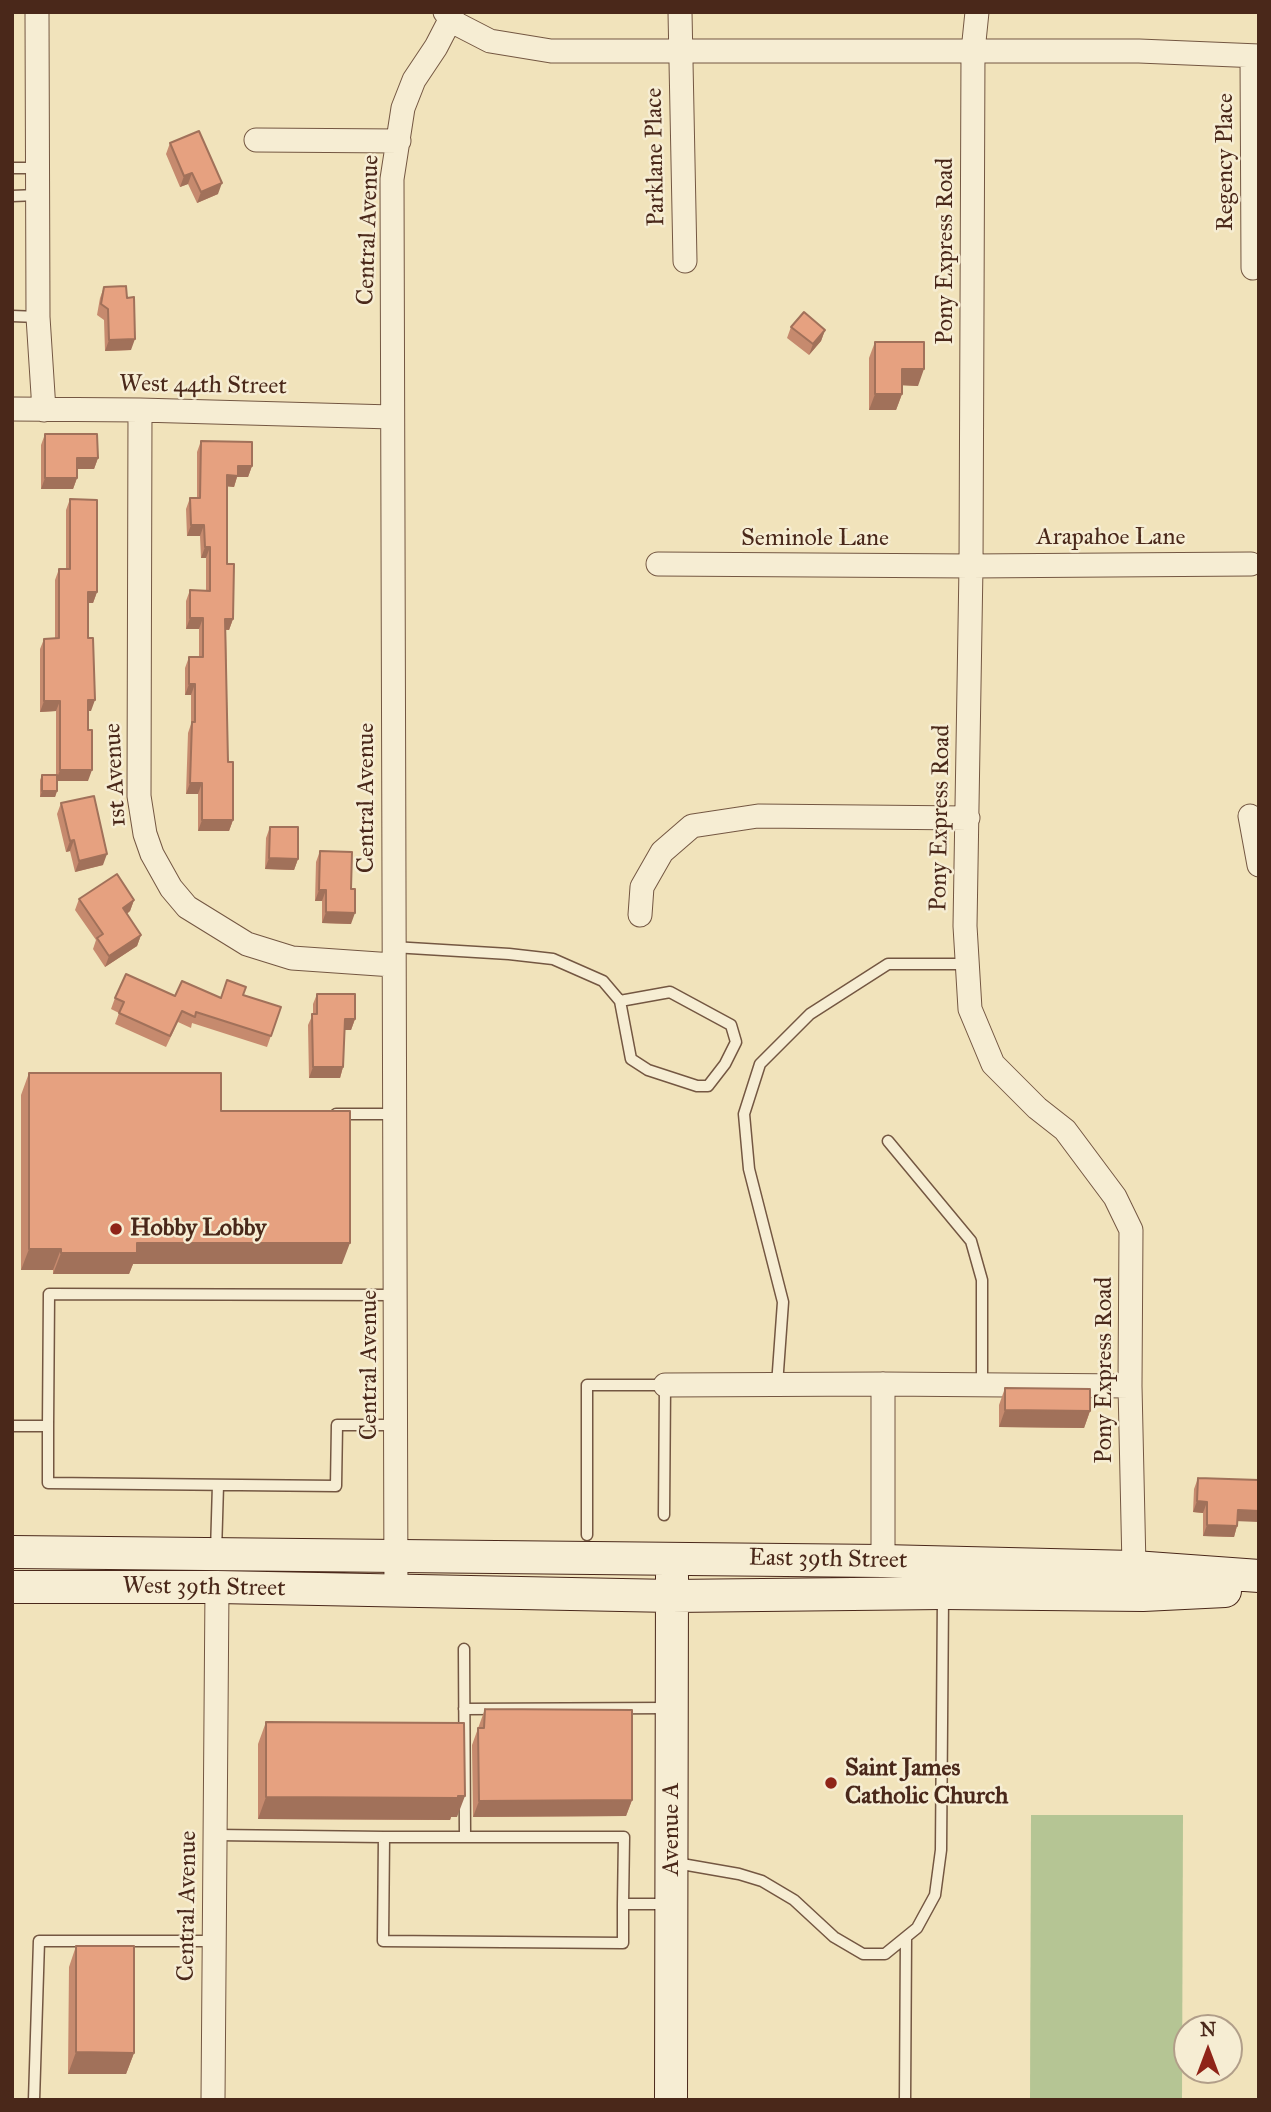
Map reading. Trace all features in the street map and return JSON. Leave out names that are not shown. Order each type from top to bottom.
[{"type":"main road","name":"West 39th Street","points":[[12,1552],[396,1555]]},
{"type":"main road","name":"East 39th Street","points":[[396,1555],[883,1560],[1134,1567],[1259,1576]]},
{"type":"main road","name":"Avenue A","points":[[671,2100],[673,1559]]},
{"type":"main road","name":"West 39th Street","points":[[12,1587],[396,1590]]},
{"type":"main road","name":"East 39th Street","points":[[396,1590],[672,1596],[943,1593],[1143,1595],[1259,1590]]},
{"type":"street","points":[[37,12],[38,317],[44,410]]},
{"type":"street","name":"Parklane Place","points":[[680,12],[684,261]]},
{"type":"street","name":"Pony Express Road","points":[[976,12],[973,51],[971,566],[965,926],[971,1009],[993,1064],[1037,1108],[1065,1130],[1115,1196],[1131,1230],[1130,1386],[1134,1567]]},
{"type":"street","points":[[448,15],[457,24],[490,41],[551,51],[1139,51],[1256,56]]},
{"type":"street","name":"Central Avenue","points":[[396,1590],[392,179],[403,108],[414,80],[436,47],[448,15]]},
{"type":"street","name":"Regency Place","points":[[1253,268],[1256,56]]},
{"type":"street","points":[[256,140],[398,141]]},
{"type":"street","name":"West 44th Street","points":[[12,409],[393,417]]},
{"type":"street","name":"1st Avenue","points":[[140,410],[139,796],[145,834],[152,854],[171,888],[187,907],[247,944],[292,958],[393,956]]},
{"type":"street","name":"Seminole Lane","points":[[658,564],[971,566]]},
{"type":"street","name":"Arapahoe Lane","points":[[971,566],[1251,564]]},
{"type":"street","points":[[640,915],[642,887],[662,852],[692,826],[758,816],[968,818]]},
{"type":"street","points":[[1250,816],[1259,865]]},
{"type":"street","points":[[883,1384],[883,1560]]},
{"type":"street","points":[[665,1385],[1130,1386]]},
{"type":"street","name":"Central Avenue","points":[[213,2100],[216,1587]]},
{"type":"lane","points":[[12,168],[36,169]]},
{"type":"lane","points":[[12,196],[37,195]]},
{"type":"lane","points":[[12,316],[38,317]]},
{"type":"lane","points":[[393,956],[509,954],[554,959],[603,981],[620,1001],[631,1059],[648,1070],[697,1086],[708,1086],[725,1064],[736,1042],[731,1025],[670,992],[620,1001]]},
{"type":"lane","points":[[777,1385],[783,1302],[749,1169],[744,1114],[760,1064],[810,1014],[888,964],[968,964]]},
{"type":"lane","points":[[330,1114],[396,1114]]},
{"type":"lane","points":[[888,1141],[971,1241],[982,1280],[982,1386]]},
{"type":"lane","points":[[396,1295],[49,1294],[48,1483],[336,1486],[337,1425],[397,1425]]},
{"type":"lane","points":[[587,1535],[587,1385],[665,1385],[664,1515]]},
{"type":"lane","points":[[12,1426],[48,1426]]},
{"type":"lane","points":[[216,1554],[218,1485]]},
{"type":"lane","points":[[672,1862],[762,1881],[794,1900],[834,1937],[863,1954],[885,1954],[917,1928],[935,1895],[941,1850],[943,1593]]},
{"type":"lane","points":[[464,1649],[465,1837]]},
{"type":"lane","points":[[464,1709],[672,1708]]},
{"type":"lane","points":[[215,1835],[624,1837],[623,1943],[383,1941],[384,1837]]},
{"type":"lane","points":[[623,1904],[672,1904]]},
{"type":"lane","points":[[905,2100],[906,1937]]},
{"type":"lane","points":[[34,2100],[39,1941],[214,1941]]},
{"type":"green space","points":[[1031,1815],[1183,1815],[1182,2014],[1173,2014],[1173,2084],[1182,2084],[1182,2100],[1030,2100]]},
{"type":"building","points":[[199,131],[222,183],[201,192],[192,173],[184,176],[170,143]]},
{"type":"building","points":[[126,286],[127,298],[134,297],[135,339],[109,340],[108,309],[101,304],[104,287]]},
{"type":"building","points":[[804,312],[825,330],[813,344],[791,327]]},
{"type":"building","points":[[875,342],[924,342],[924,369],[902,369],[902,394],[875,394]]},
{"type":"building","points":[[45,434],[97,434],[98,458],[77,458],[77,478],[45,478]]},
{"type":"building","points":[[201,441],[252,442],[252,466],[238,466],[238,476],[227,475],[227,564],[234,564],[233,619],[225,619],[228,762],[233,762],[233,820],[202,820],[202,783],[190,783],[195,684],[189,684],[189,657],[203,657],[203,618],[190,618],[190,590],[210,591],[210,547],[205,547],[204,525],[191,525],[190,498],[200,498]]},
{"type":"building","points":[[70,499],[97,500],[97,592],[88,592],[88,638],[93,638],[95,700],[88,700],[88,730],[92,730],[92,770],[60,770],[60,701],[44,701],[44,639],[59,638],[59,569],[70,569]]},
{"type":"building","points":[[42,775],[57,775],[57,791],[42,791]]},
{"type":"building","points":[[94,796],[107,854],[79,861],[74,840],[70,841],[61,803]]},
{"type":"building","points":[[270,827],[298,827],[298,859],[269,858]]},
{"type":"building","points":[[320,851],[352,852],[351,889],[355,889],[355,913],[326,912],[326,890],[319,890]]},
{"type":"building","points":[[117,874],[134,900],[123,908],[141,935],[109,956],[97,938],[103,934],[79,899]]},
{"type":"building","points":[[126,974],[175,996],[182,981],[221,998],[227,980],[246,987],[243,995],[281,1007],[271,1036],[196,1012],[195,1017],[182,1011],[170,1036],[119,1013],[124,1002],[115,998]]},
{"type":"building","points":[[317,994],[355,994],[355,1019],[345,1019],[343,1067],[313,1067],[312,1014],[317,1014]]},
{"type":"building","points":[[29,1073],[221,1073],[221,1111],[350,1111],[350,1243],[137,1243],[137,1253],[61,1253],[61,1249],[29,1249]]},
{"type":"building","points":[[1005,1388],[1090,1389],[1090,1411],[1005,1410]]},
{"type":"building","points":[[1198,1478],[1259,1480],[1259,1511],[1238,1510],[1237,1526],[1207,1525],[1207,1502],[1197,1501]]},
{"type":"building","points":[[485,1709],[632,1710],[632,1800],[479,1801],[478,1728],[484,1728]]},
{"type":"building","points":[[266,1722],[464,1723],[465,1796],[266,1797]]},
{"type":"building","points":[[76,1946],[134,1946],[134,2053],[76,2052]]},
{"type":"place","name":"Hobby Lobby","points":[[116,1229]]},
{"type":"place","name":"Saint James Catholic Church","points":[[831,1783]]}]
